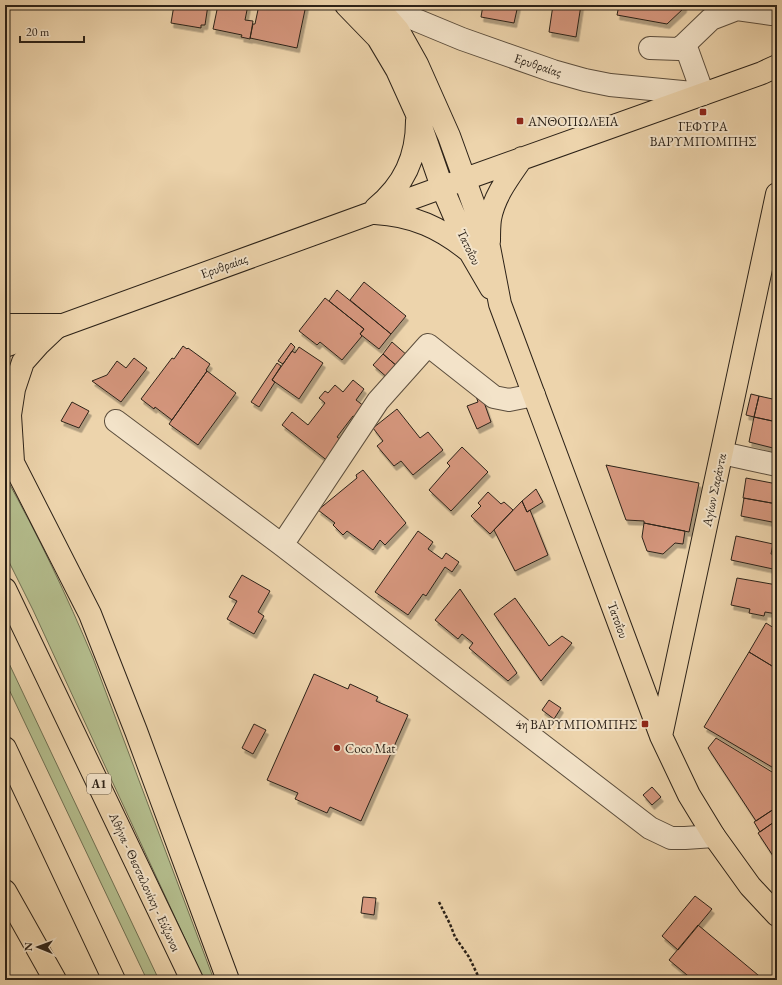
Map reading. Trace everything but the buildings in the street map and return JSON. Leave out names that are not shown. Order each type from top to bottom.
[{"type":"main road","points":[[346,5],[378,38],[397,70],[416,112],[442,187]]},
{"type":"main road","points":[[376,5],[398,30],[417,64],[449,136],[465,179]]},
{"type":"main road","name":"Ερυθραίας","points":[[5,346],[58,325],[762,73],[777,66]]},
{"type":"main road","points":[[370,213],[388,198],[402,179],[412,158],[417,135],[416,112]]},
{"type":"main road","points":[[370,213],[400,216],[424,222],[479,249],[494,205],[504,185],[522,158]]},
{"type":"main road","name":"Τατοΐου","points":[[465,179],[479,249],[661,736],[689,795],[714,836],[750,886],[777,915]]},
{"type":"main road","name":"Τατοΐου","points":[[442,187],[479,249]]},
{"type":"main road","name":"Αγίων Σαράντα","points":[[661,736],[722,453],[772,246],[777,194]]},
{"type":"main road","points":[[5,325],[58,325]]},
{"type":"main road","points":[[58,325],[23,362],[14,388],[10,415],[9,454],[90,614],[136,732],[228,980]]},
{"type":"main road","name":"Αθήνα - Θεσσαλονίκη - Εύζωνοι","points":[[5,589],[192,980]]},
{"type":"main road","points":[[5,748],[114,980]]},
{"type":"main road","points":[[5,892],[55,980]]},
{"type":"street","name":"Ερυθραίας","points":[[380,5],[462,39],[552,71],[585,80],[610,84],[703,94]]},
{"type":"street","points":[[650,48],[679,49],[711,19],[726,12],[737,9],[772,14]]},
{"type":"street","points":[[686,44],[703,94]]},
{"type":"street","points":[[282,545],[378,400],[428,345],[494,397],[509,400],[534,395]]},
{"type":"street","points":[[116,421],[282,545],[650,828],[671,838],[714,836]]},
{"type":"street","points":[[722,453],[777,465]]},
{"type":"path","points":[[439,902],[455,938],[469,957],[480,980]]},
{"type":"green space","points":[[5,476],[52,566],[93,658],[214,980],[204,980],[33,610],[5,554]]},
{"type":"green space","points":[[5,655],[159,980],[147,980],[5,681]]},
{"type":"place","name":"ΓΕΦΥΡΑ ΒΑΡΥΜΠΟΜΠΗΣ","points":[[703,112]]},
{"type":"place","name":"ΑΝΘΟΠΩΛΕΙΑ","points":[[520,121]]},
{"type":"place","name":"4η ΒΑΡΥΜΠΟΜΠΗΣ","points":[[645,724]]},
{"type":"place","name":"Coco Mat","points":[[337,748]]}]
